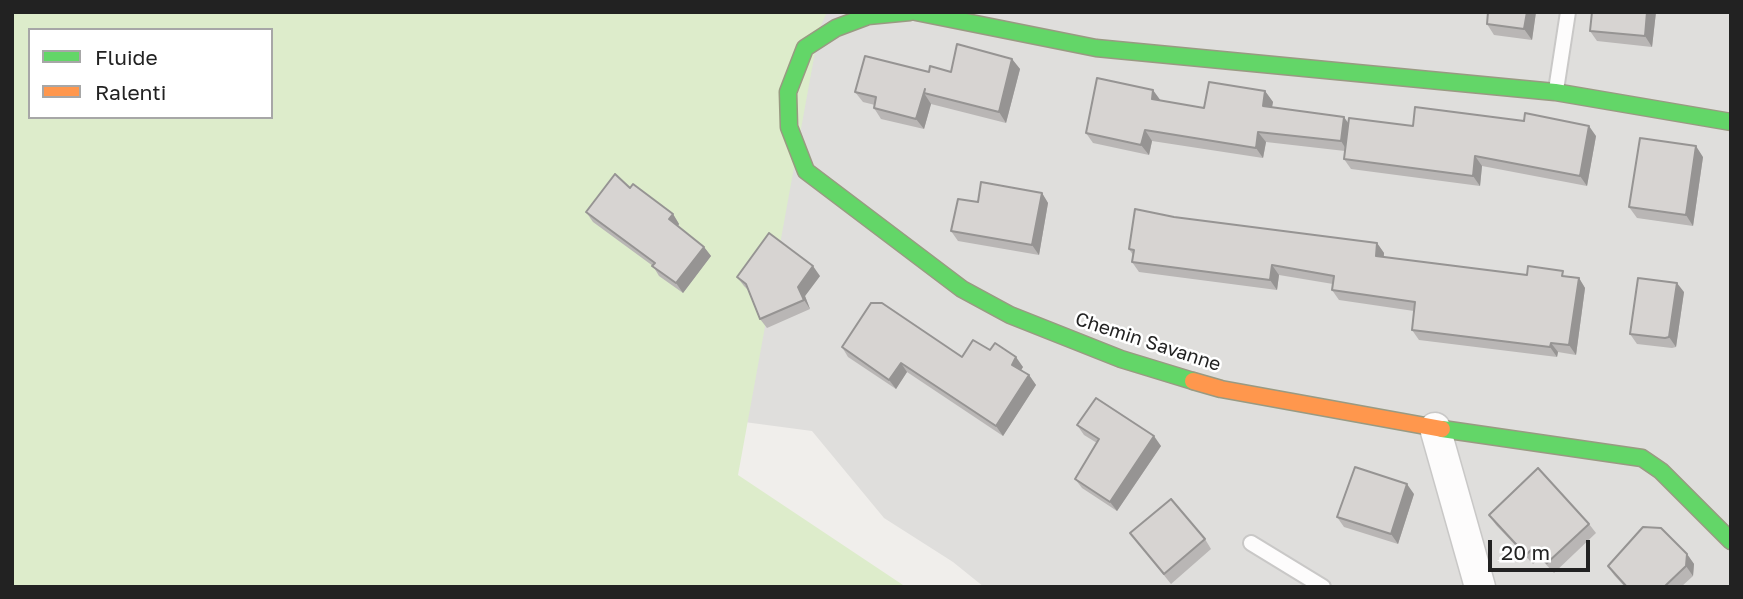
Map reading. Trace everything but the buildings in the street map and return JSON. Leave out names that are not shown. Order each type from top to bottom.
[{"type":"street","name":"Chemin Savanne","points":[[910,12],[868,16],[836,28],[805,48],[788,92],[789,127],[806,171],[962,289],[1010,315],[1121,359],[1221,389],[1435,429],[1642,458],[1661,471],[1731,541]]},
{"type":"street","points":[[916,12],[1096,48],[1555,92],[1731,121]]},
{"type":"street","points":[[1435,429],[1480,587]]},
{"type":"lane","points":[[1555,92],[1568,12]]},
{"type":"lane","points":[[1251,543],[1323,587]]},
{"type":"shaded area","points":[[619,12],[1731,12],[1731,587],[984,587],[953,562],[884,518],[812,431],[669,412]]},
{"type":"green space","points":[[12,12],[827,12],[819,30],[738,475],[906,587],[12,587]]},
{"type":"traffic: fast","points":[[910,12],[868,16],[836,28],[805,48],[788,92],[789,127],[806,171],[962,289],[1010,315],[1121,359],[1193,381]]},
{"type":"traffic: fast","points":[[916,12],[1096,48],[1555,92],[1731,122]]},
{"type":"traffic: fast","points":[[1442,429],[1642,458],[1661,471],[1731,541]]},
{"type":"traffic: slow","points":[[1193,381],[1221,389],[1442,429]]}]
